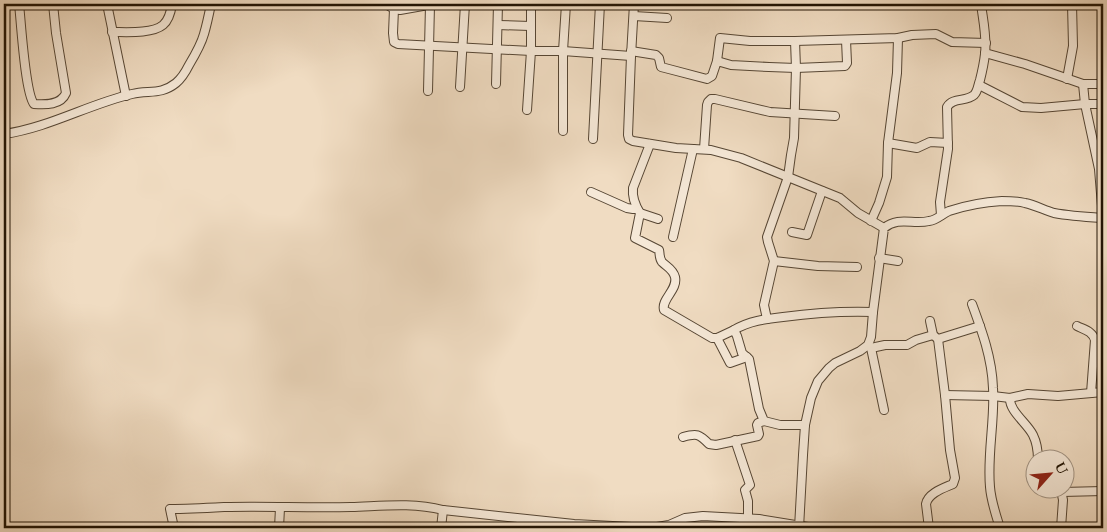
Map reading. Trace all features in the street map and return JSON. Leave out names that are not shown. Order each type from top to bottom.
[{"type":"street","points":[[19,4],[26,67],[31,98],[34,104],[60,101],[66,93],[53,4]]},
{"type":"street","points":[[107,4],[126,96]]},
{"type":"street","points":[[112,32],[139,31],[162,26],[168,18],[172,4]]},
{"type":"street","points":[[4,134],[28,129],[134,93],[158,92],[176,83],[185,72],[198,49],[212,4]]},
{"type":"street","points":[[386,4],[400,10],[432,4],[428,91]]},
{"type":"street","points":[[460,86],[465,4]]},
{"type":"street","points":[[496,84],[498,4]]},
{"type":"street","points":[[527,110],[531,4]]},
{"type":"street","points":[[563,131],[563,51],[566,4]]},
{"type":"street","points":[[593,139],[600,4]]},
{"type":"street","points":[[634,4],[628,135],[631,140],[650,144],[704,149],[732,155],[840,198],[858,213],[884,228]]},
{"type":"street","points":[[941,215],[940,202],[948,143],[946,111],[948,104],[971,96],[976,92],[986,43],[981,4]]},
{"type":"street","points":[[1067,79],[1073,46],[1072,4]]},
{"type":"street","points":[[394,9],[392,33],[394,42],[398,44],[597,54],[631,53],[656,55],[661,66],[664,68],[707,79],[712,76],[720,38],[795,42],[898,38],[912,35],[936,34],[952,42],[986,43]]},
{"type":"street","points":[[634,16],[667,18]]},
{"type":"street","points":[[498,25],[530,26]]},
{"type":"street","points":[[871,221],[880,203],[887,177],[888,143],[897,73],[898,38]]},
{"type":"street","points":[[716,61],[731,65],[796,68],[845,66],[847,63],[846,40]]},
{"type":"street","points":[[767,319],[764,305],[774,261],[767,239],[788,177],[794,138],[795,42]]},
{"type":"street","points":[[985,53],[1084,84],[1103,84]]},
{"type":"street","points":[[884,228],[904,221],[929,221],[952,210],[985,203],[1026,203],[1059,214],[1103,218],[1098,163],[1085,104],[1084,84]]},
{"type":"street","points":[[978,85],[1022,107],[1041,108],[1103,104]]},
{"type":"street","points":[[704,149],[707,105],[711,99],[770,112],[835,116]]},
{"type":"street","points":[[888,143],[917,148],[930,142],[948,143]]},
{"type":"street","points":[[650,144],[632,188],[638,211],[634,238],[658,250],[661,260],[670,268],[675,276],[675,286],[664,305],[664,309],[710,338],[717,338],[746,324],[804,313],[872,312]]},
{"type":"street","points":[[673,237],[693,149]]},
{"type":"street","points":[[792,232],[808,235],[822,191]]},
{"type":"street","points":[[591,192],[658,219]]},
{"type":"street","points":[[884,228],[872,312],[870,346],[884,410]]},
{"type":"street","points":[[880,258],[898,262]]},
{"type":"street","points":[[774,261],[818,266],[857,267]]},
{"type":"street","points":[[972,304],[985,339],[990,362],[993,396],[990,487],[1000,528]]},
{"type":"street","points":[[929,528],[926,500],[931,495],[953,484],[954,480],[945,395],[936,337],[930,321]]},
{"type":"street","points":[[799,527],[805,425],[814,388],[823,373],[835,363],[870,346],[907,345],[916,340],[980,326]]},
{"type":"street","points":[[1077,326],[1091,333],[1095,340],[1091,393]]},
{"type":"street","points":[[734,330],[742,353],[750,361],[759,409],[764,422]]},
{"type":"street","points":[[717,338],[730,363],[747,357]]},
{"type":"street","points":[[945,395],[1010,398],[1028,394],[1058,396],[1103,392]]},
{"type":"street","points":[[1010,398],[1012,409],[1025,423],[1034,437],[1037,450]]},
{"type":"street","points":[[683,436],[698,435],[711,445],[758,436],[757,425],[760,422],[780,425],[805,425]]},
{"type":"street","points":[[736,440],[750,485],[745,490],[748,501],[748,518]]},
{"type":"street","points":[[1074,491],[1103,491]]},
{"type":"street","points":[[1062,528],[1063,500]]},
{"type":"street","points":[[174,528],[170,509],[352,507],[398,504],[574,526],[651,528],[669,525],[691,516],[748,518],[814,528]]},
{"type":"street","points":[[279,528],[280,508]]},
{"type":"street","points":[[440,528],[443,510]]}]
